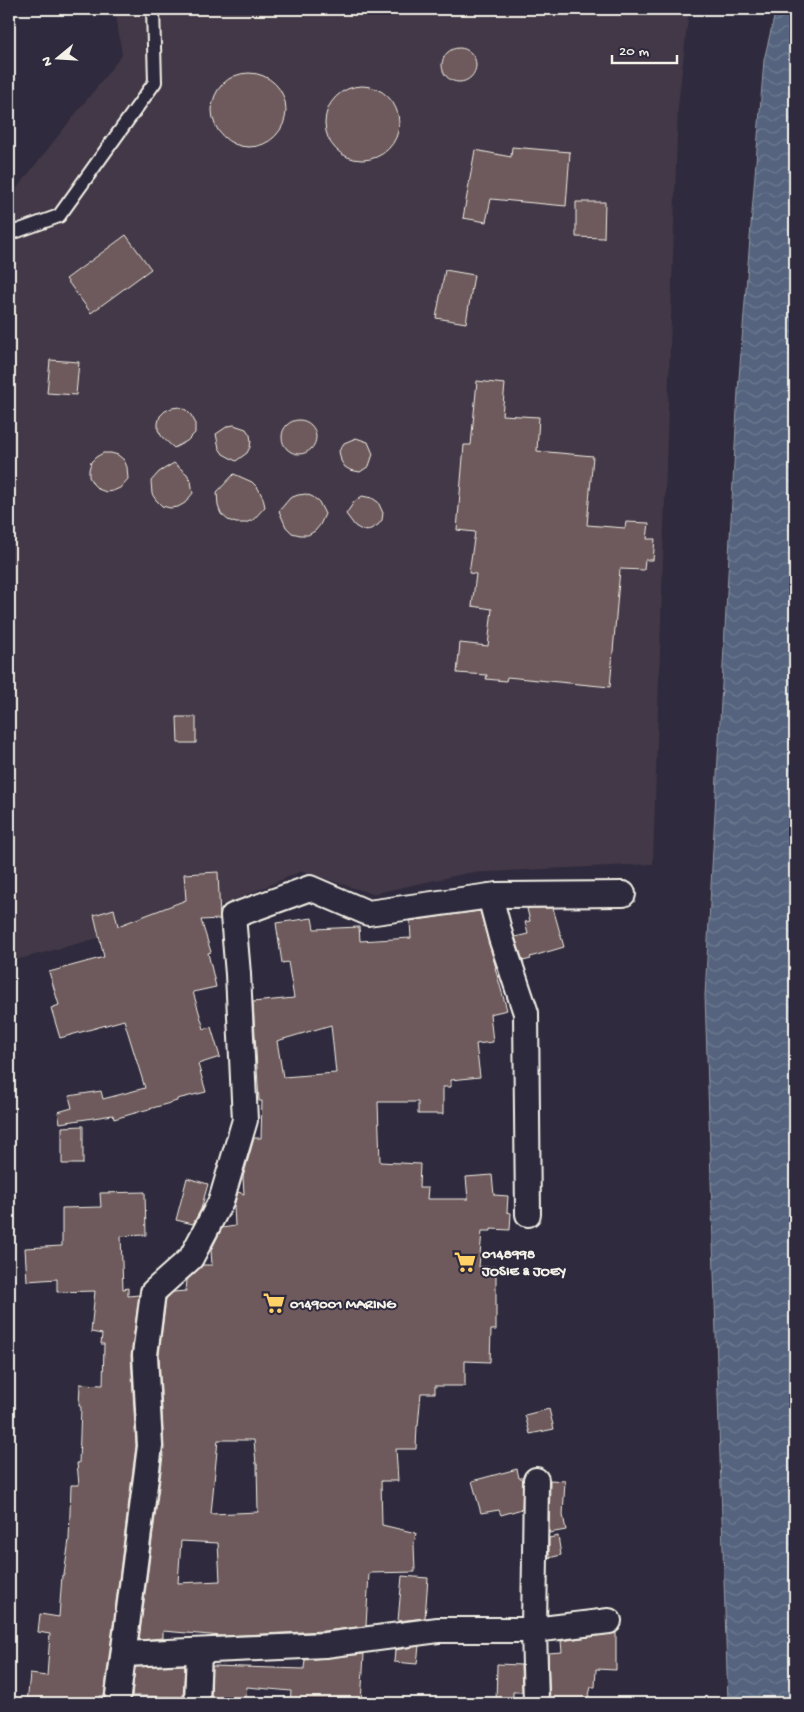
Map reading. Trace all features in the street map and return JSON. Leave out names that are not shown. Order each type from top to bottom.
[{"type":"street","points":[[117,1703],[150,1446],[145,1355],[153,1292],[191,1258],[213,1218],[221,1201],[245,1120],[238,974],[233,916],[310,888],[368,914],[490,896],[622,894]]},
{"type":"street","points":[[490,896],[501,938],[526,1013],[528,1214]]},
{"type":"street","points":[[536,1480],[534,1630],[536,1703]]},
{"type":"street","points":[[124,1654],[325,1645],[438,1630],[534,1630],[609,1621]]},
{"type":"street","points":[[197,1703],[199,1651]]},
{"type":"lane","points":[[9,234],[59,216],[155,82],[153,9]]},
{"type":"shaded area","points":[[115,9],[689,9],[678,107],[653,864],[468,873],[372,894],[302,871],[226,904],[16,960],[9,926],[9,194],[13,193],[122,55]]},
{"type":"water","points":[[776,9],[795,9],[795,1703],[728,1703],[705,995],[738,391],[764,60]]},
{"type":"building","points":[[459,48],[471,53],[476,65],[471,77],[459,82],[447,77],[442,65],[447,53]]},
{"type":"building","points":[[249,73],[263,76],[275,84],[283,96],[286,110],[283,124],[275,136],[263,144],[249,147],[235,144],[223,136],[215,124],[212,110],[215,96],[223,84],[235,76]]},
{"type":"building","points":[[362,86],[376,89],[388,97],[396,109],[399,123],[396,137],[388,149],[376,157],[362,160],[348,157],[336,149],[328,137],[325,123],[328,109],[336,97],[348,89]]},
{"type":"building","points":[[512,147],[570,152],[566,206],[491,199],[486,222],[463,218],[475,150],[511,157]]},
{"type":"building","points":[[576,202],[605,202],[604,238],[576,237]]},
{"type":"building","points":[[126,235],[151,269],[91,313],[66,279]]},
{"type":"building","points":[[445,270],[474,275],[466,323],[436,318]]},
{"type":"building","points":[[50,360],[79,362],[76,395],[47,393]]},
{"type":"building","points":[[477,381],[505,384],[502,415],[539,417],[537,451],[593,456],[587,525],[625,528],[626,522],[649,523],[647,539],[655,539],[653,560],[645,560],[644,570],[620,569],[610,687],[507,677],[506,681],[486,679],[487,675],[457,673],[460,643],[488,646],[492,609],[472,606],[476,574],[469,573],[475,532],[457,530],[464,445],[471,445]]},
{"type":"building","points":[[179,407],[191,415],[195,422],[195,433],[187,441],[174,448],[162,437],[158,430],[158,423],[160,416],[165,411]]},
{"type":"building","points":[[299,420],[311,425],[316,437],[311,449],[299,454],[287,449],[282,437],[287,425]]},
{"type":"building","points":[[234,425],[246,429],[251,441],[247,453],[236,461],[223,454],[219,448],[216,434],[228,426]]},
{"type":"building","points":[[356,438],[368,442],[373,454],[369,466],[360,472],[345,467],[341,461],[339,451],[344,443]]},
{"type":"building","points":[[103,453],[118,455],[124,460],[127,467],[128,479],[120,488],[113,491],[106,492],[98,489],[89,477],[91,462]]},
{"type":"building","points":[[174,463],[187,474],[191,481],[193,493],[185,503],[178,507],[170,508],[162,506],[156,500],[152,494],[151,481],[159,472]]},
{"type":"building","points":[[234,474],[252,482],[258,488],[263,498],[265,507],[253,520],[245,523],[236,523],[228,520],[221,514],[218,506],[217,492]]},
{"type":"building","points":[[306,494],[319,502],[325,514],[315,531],[308,535],[292,533],[286,527],[279,511],[290,498]]},
{"type":"building","points":[[362,496],[372,498],[378,502],[383,513],[382,520],[378,525],[367,531],[355,526],[346,514],[354,502]]},
{"type":"building","points":[[177,717],[196,717],[196,743],[178,743]]},
{"type":"building","points":[[218,872],[220,919],[201,920],[211,952],[208,953],[216,987],[193,992],[204,1029],[211,1027],[220,1057],[198,1064],[206,1092],[114,1119],[113,1115],[60,1123],[58,1112],[72,1108],[69,1096],[101,1091],[103,1099],[145,1088],[124,1020],[60,1038],[51,1008],[59,1005],[49,972],[104,957],[94,915],[114,909],[118,926],[186,900],[184,874]]},
{"type":"building","points":[[553,908],[564,947],[530,957],[531,959],[523,961],[515,937],[528,934],[525,922],[530,921],[527,909]]},
{"type":"building","points":[[480,911],[507,1010],[490,1014],[493,1042],[476,1044],[480,1077],[451,1080],[451,1087],[443,1087],[443,1114],[418,1114],[418,1102],[378,1102],[380,1162],[420,1164],[419,1188],[428,1188],[427,1199],[468,1199],[466,1177],[492,1175],[494,1195],[508,1196],[507,1212],[511,1213],[510,1230],[491,1229],[491,1231],[482,1231],[479,1267],[496,1267],[496,1330],[491,1330],[490,1362],[465,1361],[465,1386],[435,1386],[435,1393],[421,1393],[416,1449],[396,1449],[398,1481],[381,1481],[382,1525],[416,1533],[414,1544],[415,1572],[369,1573],[366,1626],[324,1631],[222,1636],[163,1631],[163,1638],[139,1640],[164,1448],[159,1355],[166,1299],[173,1292],[186,1291],[187,1280],[203,1265],[212,1265],[211,1250],[222,1228],[235,1226],[234,1206],[238,1192],[244,1194],[243,1177],[254,1138],[261,1138],[262,1101],[259,1101],[253,1002],[294,998],[288,962],[282,963],[276,923],[312,918],[314,929],[359,927],[360,941],[411,938],[410,921]],"holes":[[[331,1025],[336,1073],[283,1077],[277,1041]],[[218,1440],[254,1440],[257,1464],[258,1512],[211,1514]],[[181,1541],[218,1543],[220,1581],[178,1583]]]},
{"type":"building","points":[[83,1126],[83,1164],[62,1164],[62,1127]]},
{"type":"building","points":[[187,1178],[208,1184],[201,1209],[193,1224],[176,1220]]},
{"type":"building","points":[[145,1192],[146,1235],[121,1236],[123,1289],[128,1288],[128,1296],[139,1295],[131,1356],[136,1446],[104,1696],[100,1696],[100,1703],[27,1703],[30,1674],[47,1676],[50,1634],[38,1632],[40,1614],[59,1617],[62,1575],[64,1575],[69,1540],[71,1485],[79,1485],[77,1463],[79,1463],[80,1384],[103,1385],[104,1344],[101,1344],[102,1334],[91,1332],[95,1291],[57,1292],[57,1279],[27,1281],[25,1248],[62,1246],[62,1208],[101,1207],[100,1193]]},
{"type":"building","points":[[549,1409],[554,1429],[530,1434],[525,1415]]},
{"type":"building","points":[[517,1469],[519,1478],[523,1478],[522,1509],[501,1515],[499,1510],[481,1513],[472,1481]]},
{"type":"building","points":[[550,1480],[565,1481],[563,1515],[566,1530],[549,1533]]},
{"type":"building","points":[[558,1536],[561,1555],[549,1558],[549,1538]]},
{"type":"building","points":[[402,1576],[428,1578],[425,1618],[398,1621]]},
{"type":"building","points":[[616,1633],[616,1670],[596,1669],[595,1687],[591,1687],[587,1703],[550,1703],[548,1653],[562,1652],[561,1641]]},
{"type":"building","points":[[419,1646],[417,1664],[394,1662],[395,1650]]},
{"type":"building","points":[[364,1654],[361,1703],[290,1703],[291,1691],[247,1687],[245,1703],[211,1703],[212,1666],[304,1669],[305,1660]]},
{"type":"building","points":[[497,1664],[521,1665],[522,1692],[513,1692],[513,1703],[496,1703]]},
{"type":"building","points":[[185,1665],[183,1697],[132,1696],[135,1667]]},
{"type":"place","name":"0148998 JOSIE & JOEY","points":[[465,1262]]},
{"type":"place","name":"0149001 MARING","points":[[274,1303]]}]
